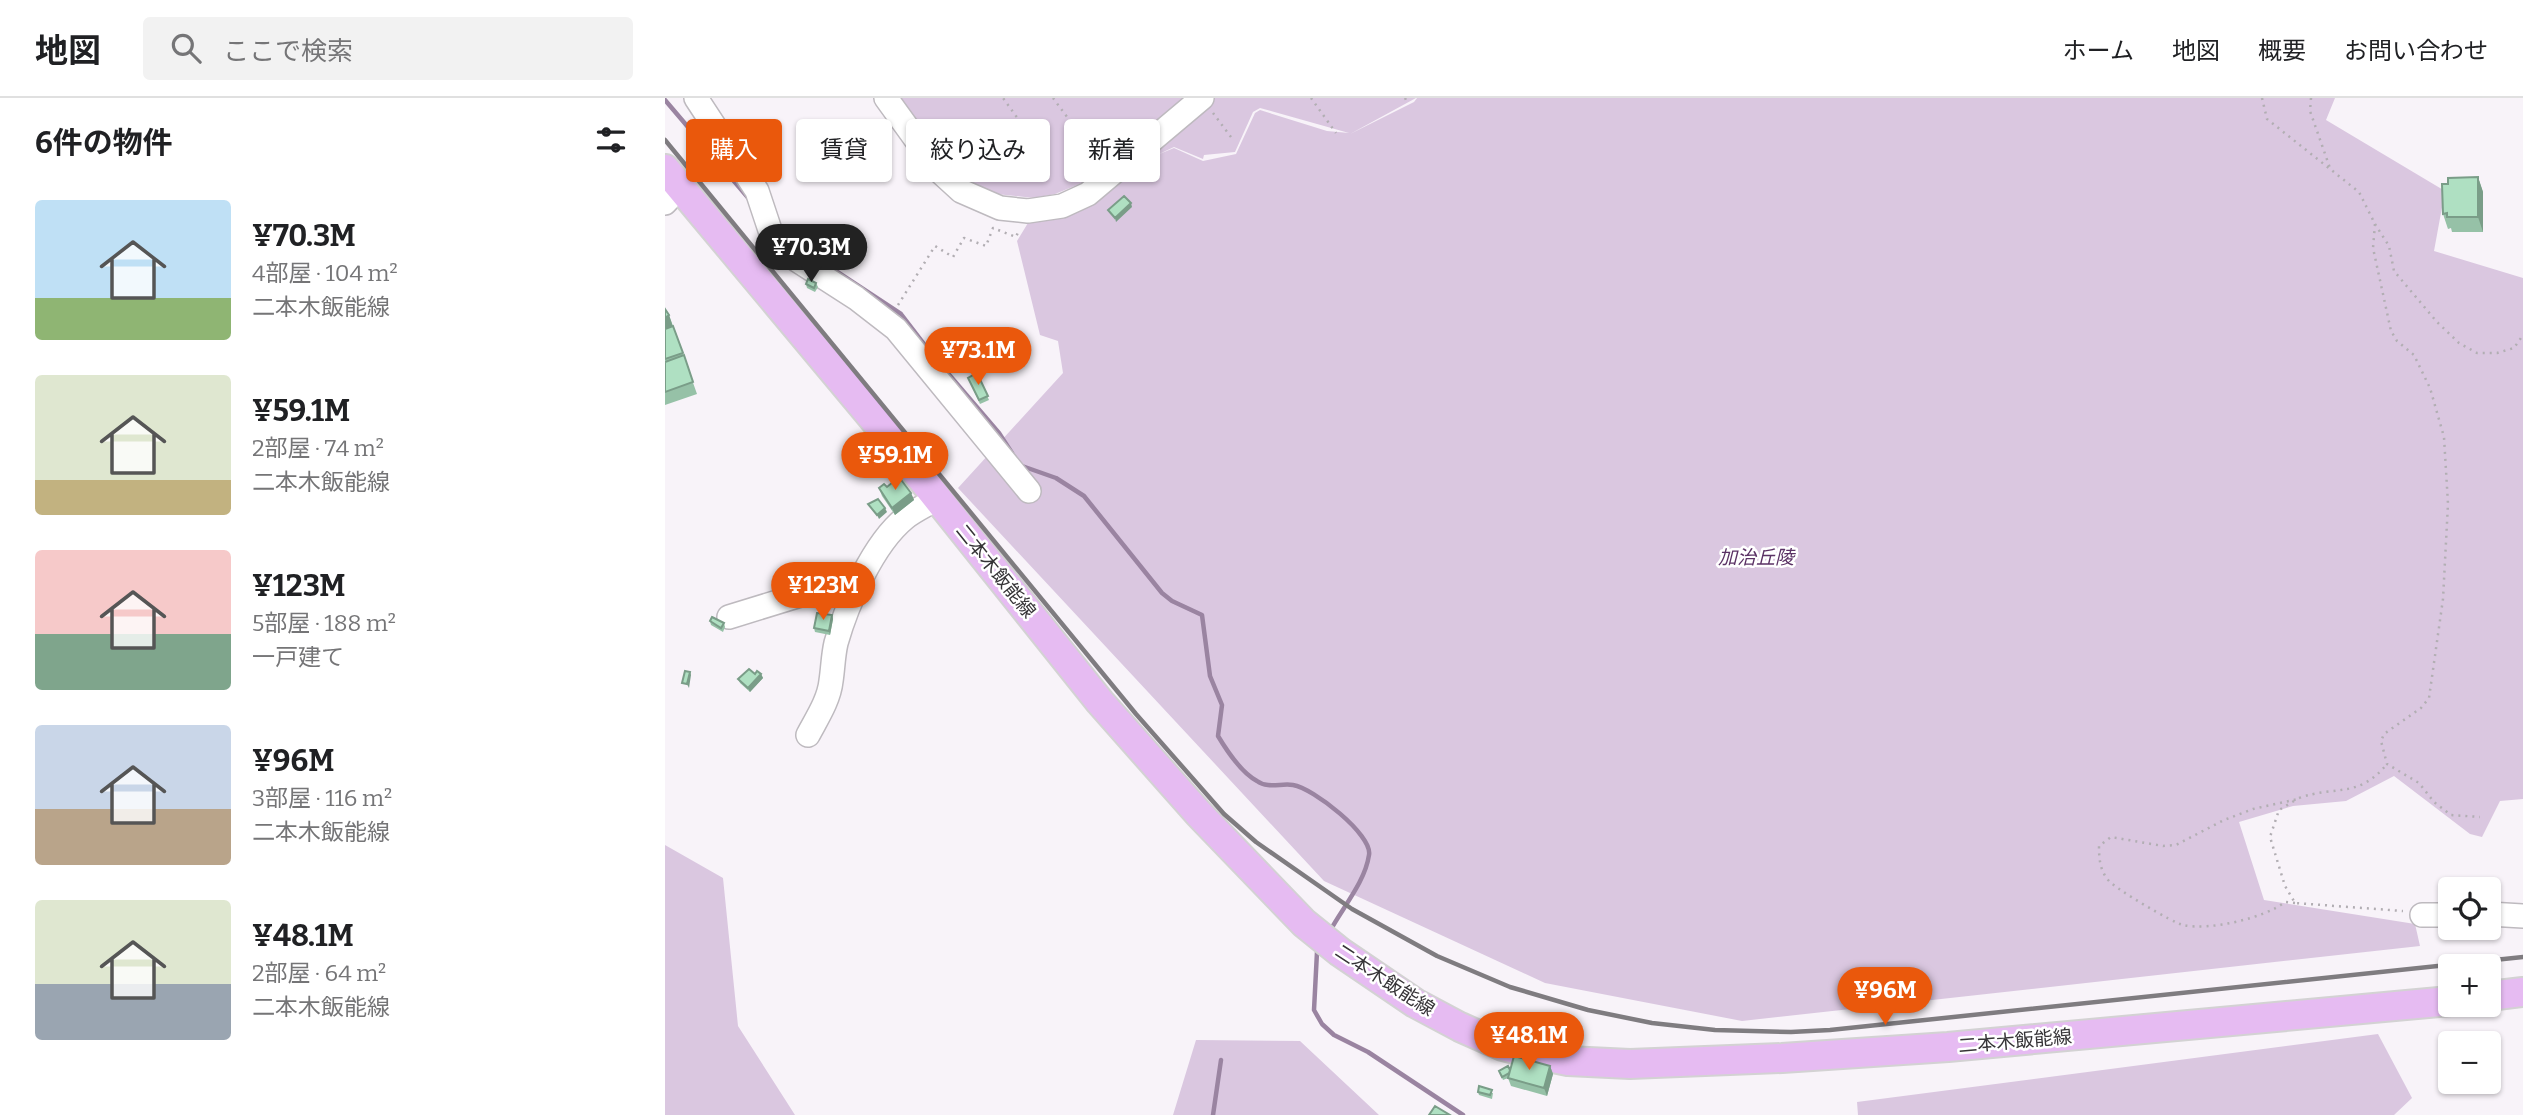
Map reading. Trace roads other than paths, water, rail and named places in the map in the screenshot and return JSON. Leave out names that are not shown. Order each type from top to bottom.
[{"type":"main road","name":"二本木飯能線","points":[[670,186],[938,498],[1100,702],[1257,877],[1324,940],[1416,1003],[1503,1046],[1534,1055],[1597,1063],[1782,1058],[1934,1048],[2438,1001]]},
{"type":"main road","points":[[2501,995],[2523,992]]},
{"type":"street","points":[[696,98],[757,191],[773,239],[783,251],[856,298],[896,329],[1029,491]]},
{"type":"street","points":[[709,98],[725,119]]},
{"type":"street","points":[[886,98],[938,170],[961,191],[1000,208],[1028,211],[1062,206],[1088,194],[1203,101]]},
{"type":"street","points":[[808,735],[822,709],[831,683],[836,644],[862,576],[893,530],[906,517],[938,498]]},
{"type":"street","points":[[729,617],[862,576]]},
{"type":"street","points":[[2422,915],[2438,915]]},
{"type":"street","points":[[2501,915],[2523,916]]},
{"type":"waterway","points":[[665,100],[750,200]]},
{"type":"waterway","points":[[783,236],[901,314],[999,433],[1012,453]]},
{"type":"waterway","points":[[1022,466],[1056,478],[1084,496],[1162,593],[1172,601],[1202,615],[1210,676],[1222,705],[1218,736],[1240,767],[1261,783],[1293,785],[1314,794],[1362,836],[1368,846],[1367,865],[1330,931]]},
{"type":"waterway","points":[[1320,947],[1317,952],[1314,1010],[1322,1024],[1334,1035],[1368,1052],[1463,1115]]},
{"type":"waterway","points":[[1213,1115],[1221,1060]]},
{"type":"railway","points":[[665,140],[1136,714],[1224,814],[1256,842],[1352,909],[1437,956],[1510,987],[1588,1010],[1652,1023],[1715,1030],[1791,1032],[2523,957]]},
{"type":"park label","name":"加治丘陵","points":[[1756,557]]}]
